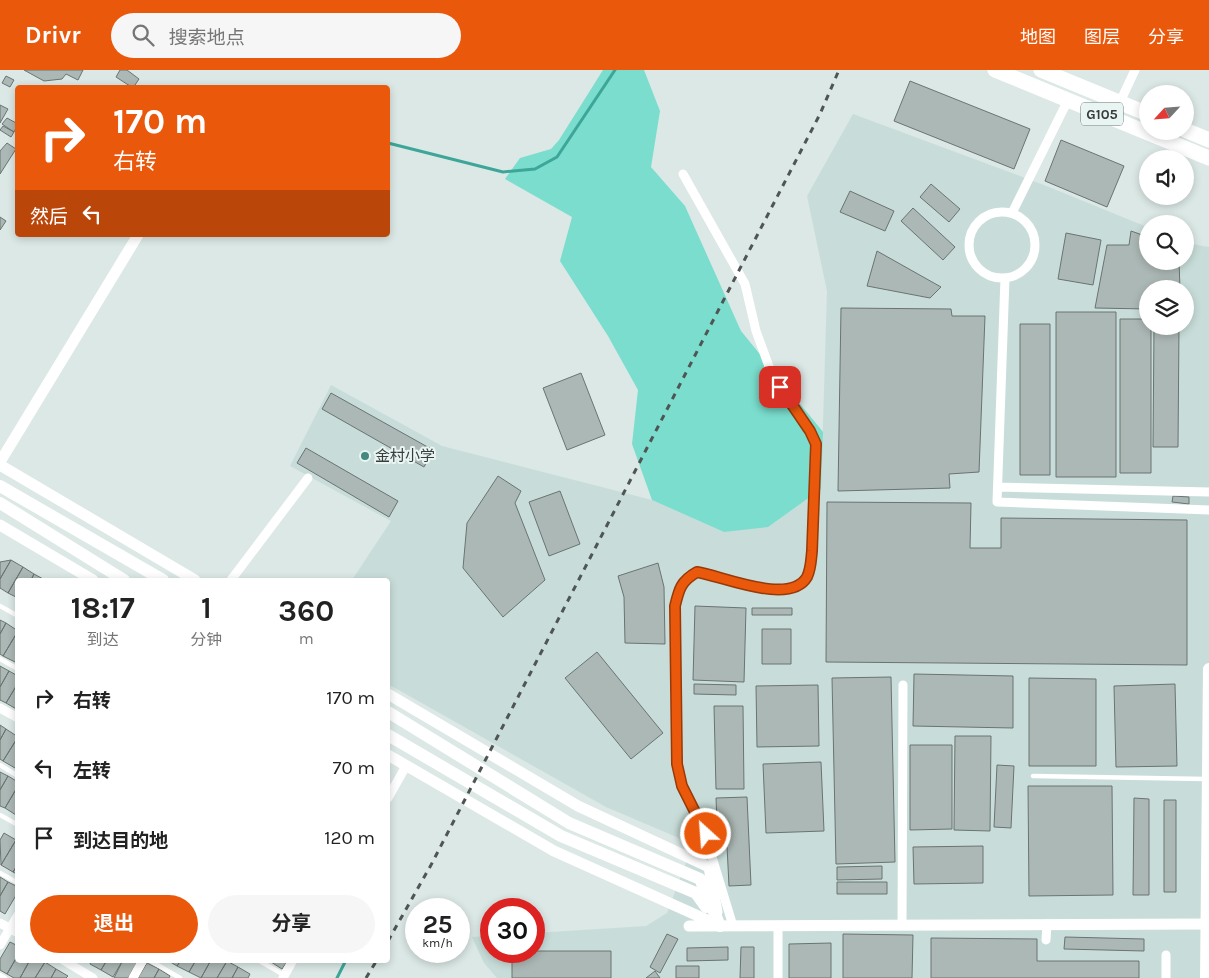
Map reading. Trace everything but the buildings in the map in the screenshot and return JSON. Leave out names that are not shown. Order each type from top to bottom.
[{"type":"highway","name":"G105","points":[[995,70],[1209,158]]},
{"type":"highway","name":"G105","points":[[1041,70],[1139,110]]},
{"type":"highway","points":[[1194,134],[1209,140]]},
{"type":"main road","points":[[0,486],[160,578]]},
{"type":"main road","points":[[0,503],[121,578]]},
{"type":"main road","points":[[1206,978],[1209,669]]},
{"type":"main road","points":[[390,713],[568,823],[700,879],[726,926]]},
{"type":"main road","points":[[390,735],[561,836],[696,893],[726,926]]},
{"type":"street","points":[[1120,102],[1135,70]]},
{"type":"street","points":[[1012,213],[1068,100]]},
{"type":"street","points":[[683,174],[701,210],[728,251],[745,284],[756,331],[771,372],[810,431],[816,444],[811,565],[806,578],[791,589],[769,590],[697,572],[686,578],[679,586],[675,606],[677,764],[682,786],[706,834],[726,926]]},
{"type":"street","points":[[995,212],[1012,213],[1025,222],[1032,230],[1034,251],[1031,261],[1024,269],[1005,278],[989,275],[976,265],[970,255],[968,244],[970,233],[976,223],[984,216],[995,212]]},
{"type":"street","points":[[137,237],[0,464],[193,578]]},
{"type":"street","points":[[1005,278],[997,502],[1209,510]]},
{"type":"street","points":[[233,578],[308,478]]},
{"type":"street","points":[[998,487],[1209,492]]},
{"type":"street","points":[[0,525],[90,578]]},
{"type":"street","points":[[902,925],[903,685]]},
{"type":"street","points":[[390,695],[578,806],[709,867],[726,926]]},
{"type":"street","points":[[0,708],[15,716]]},
{"type":"street","points":[[390,756],[554,851],[726,926]]},
{"type":"street","points":[[390,794],[406,766]]},
{"type":"street","points":[[0,922],[14,931],[0,945]]},
{"type":"street","points":[[1046,940],[1047,924]]},
{"type":"street","points":[[689,926],[1208,924]]},
{"type":"street","points":[[778,926],[778,978]]},
{"type":"street","points":[[1166,955],[1166,978]]},
{"type":"street","points":[[68,963],[93,978]]},
{"type":"street","points":[[133,978],[141,963]]},
{"type":"street","points":[[284,976],[291,963]]},
{"type":"lane","points":[[0,606],[15,614]]},
{"type":"lane","points":[[0,659],[15,667]]},
{"type":"lane","points":[[0,766],[15,774]]},
{"type":"lane","points":[[1033,776],[1208,779]]},
{"type":"lane","points":[[0,815],[15,823]]},
{"type":"lane","points":[[0,872],[15,881]]},
{"type":"lane","points":[[154,963],[180,978]]},
{"type":"lane","points":[[263,963],[284,976]]},
{"type":"lane","points":[[0,975],[5,978]]},
{"type":"shaded area","points":[[853,114],[1044,185],[1139,224],[1139,270],[1194,270],[1194,244],[1209,247],[1209,978],[497,978],[484,963],[545,963],[545,932],[646,926],[667,913],[693,844],[606,807],[390,685],[390,578],[353,578],[391,521],[290,466],[331,385],[442,446],[652,500],[724,532],[821,489],[827,291],[807,196]]},
{"type":"shaded area","points":[[472,937],[480,937],[480,954]]},
{"type":"green space","points":[[603,70],[644,70],[660,111],[651,167],[685,206],[741,331],[823,432],[821,489],[768,527],[724,532],[652,500],[632,444],[638,390],[608,336],[560,261],[572,217],[505,179],[520,158],[551,149],[559,140]]},
{"type":"waterway","points":[[390,144],[503,172],[535,169],[557,157],[615,70]]},
{"type":"waterway","points":[[337,978],[344,963]]},
{"type":"railway","points":[[390,937],[431,865],[820,114],[839,70]]},
{"type":"railway","points":[[366,978],[375,963]]},
{"type":"place","name":"金村小学","points":[[365,456]]},
{"type":"route","points":[[706,834],[682,786],[677,764],[675,606],[679,586],[686,578],[697,572],[769,590],[791,589],[798,586],[806,578],[811,565],[816,444],[810,431],[780,387]]}]
